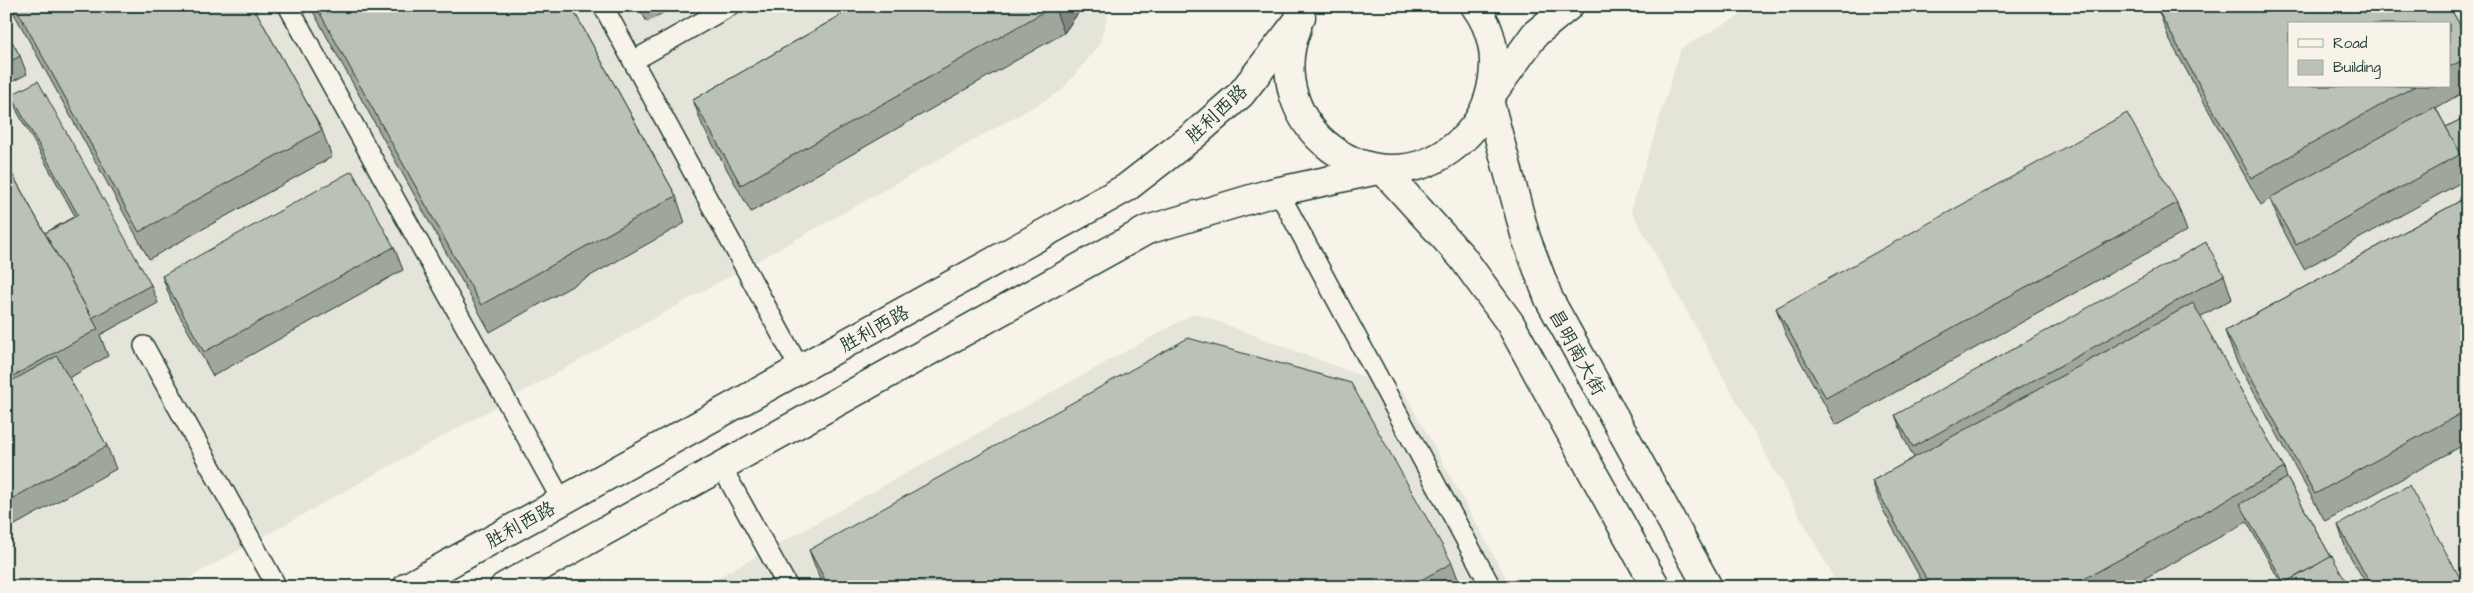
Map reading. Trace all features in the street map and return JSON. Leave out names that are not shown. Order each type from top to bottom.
[{"type":"main road","points":[[1475,6],[1490,34],[1494,56],[1494,78],[1489,100]]},
{"type":"main road","points":[[504,587],[1147,230],[1278,191],[1382,169],[1405,168],[1427,163],[1447,152],[1465,138],[1479,120],[1489,100],[1535,34],[1569,6]]},
{"type":"main road","name":"胜利西路","points":[[407,587],[1126,188],[1193,136],[1241,94],[1303,10]]},
{"type":"main road","points":[[1303,10],[1292,40],[1289,65],[1292,91],[1301,115],[1315,135],[1335,152],[1358,163],[1382,169],[1462,256],[1510,323],[1656,587]]},
{"type":"main road","name":"昌明南大街","points":[[1489,100],[1526,238],[1549,299],[1708,587]]},
{"type":"lane","points":[[288,6],[562,501]]},
{"type":"lane","points":[[604,6],[800,368]]},
{"type":"lane","points":[[633,61],[730,6]]},
{"type":"lane","points":[[1278,191],[1491,587]]},
{"type":"lane","points":[[144,346],[276,587]]},
{"type":"lane","points":[[721,466],[788,587]]},
{"type":"shaded area","points":[[6,6],[1110,6],[1099,46],[1060,92],[173,587],[6,587]]},
{"type":"shaded area","points":[[1757,6],[2467,6],[2467,587],[1839,587],[1631,210],[1681,48]]},
{"type":"shaded area","points":[[1195,313],[1404,392],[1511,587],[701,587]]},
{"type":"building","points":[[15,6],[253,6],[322,130],[139,232]]},
{"type":"building","points":[[316,6],[571,6],[676,196],[481,305]]},
{"type":"building","points":[[857,6],[1054,6],[741,185],[693,100]]},
{"type":"building","points":[[2169,6],[2449,6],[2467,37],[2467,58],[2450,66],[2450,22],[2288,22],[2288,88],[2411,88],[2251,178],[2159,12]]},
{"type":"building","points":[[6,31],[20,56],[6,64]]},
{"type":"building","points":[[38,81],[151,285],[92,318],[45,233],[78,215],[11,95]]},
{"type":"building","points":[[2435,107],[2461,154],[2296,245],[2270,198]]},
{"type":"building","points":[[2127,113],[2177,203],[1826,398],[1776,308]]},
{"type":"building","points":[[2467,116],[2467,157],[2463,159],[2446,127]]},
{"type":"building","points":[[6,163],[98,329],[6,380]]},
{"type":"building","points":[[352,171],[394,247],[204,352],[162,276]]},
{"type":"building","points":[[2467,197],[2467,410],[2315,494],[2225,331]]},
{"type":"building","points":[[2206,242],[2224,275],[1913,447],[1895,415]]},
{"type":"building","points":[[2193,303],[2284,468],[2070,587],[1931,587],[1872,481]]},
{"type":"building","points":[[1188,338],[1351,383],[1452,563],[1408,587],[829,587],[809,550]]},
{"type":"building","points":[[57,356],[107,446],[6,502],[6,384]]},
{"type":"building","points":[[2287,478],[2331,557],[2284,583],[2240,504]]},
{"type":"building","points":[[2409,485],[2465,587],[2372,587],[2338,525]]},
{"type":"building","points":[[2332,556],[2349,587],[2278,587]]}]
